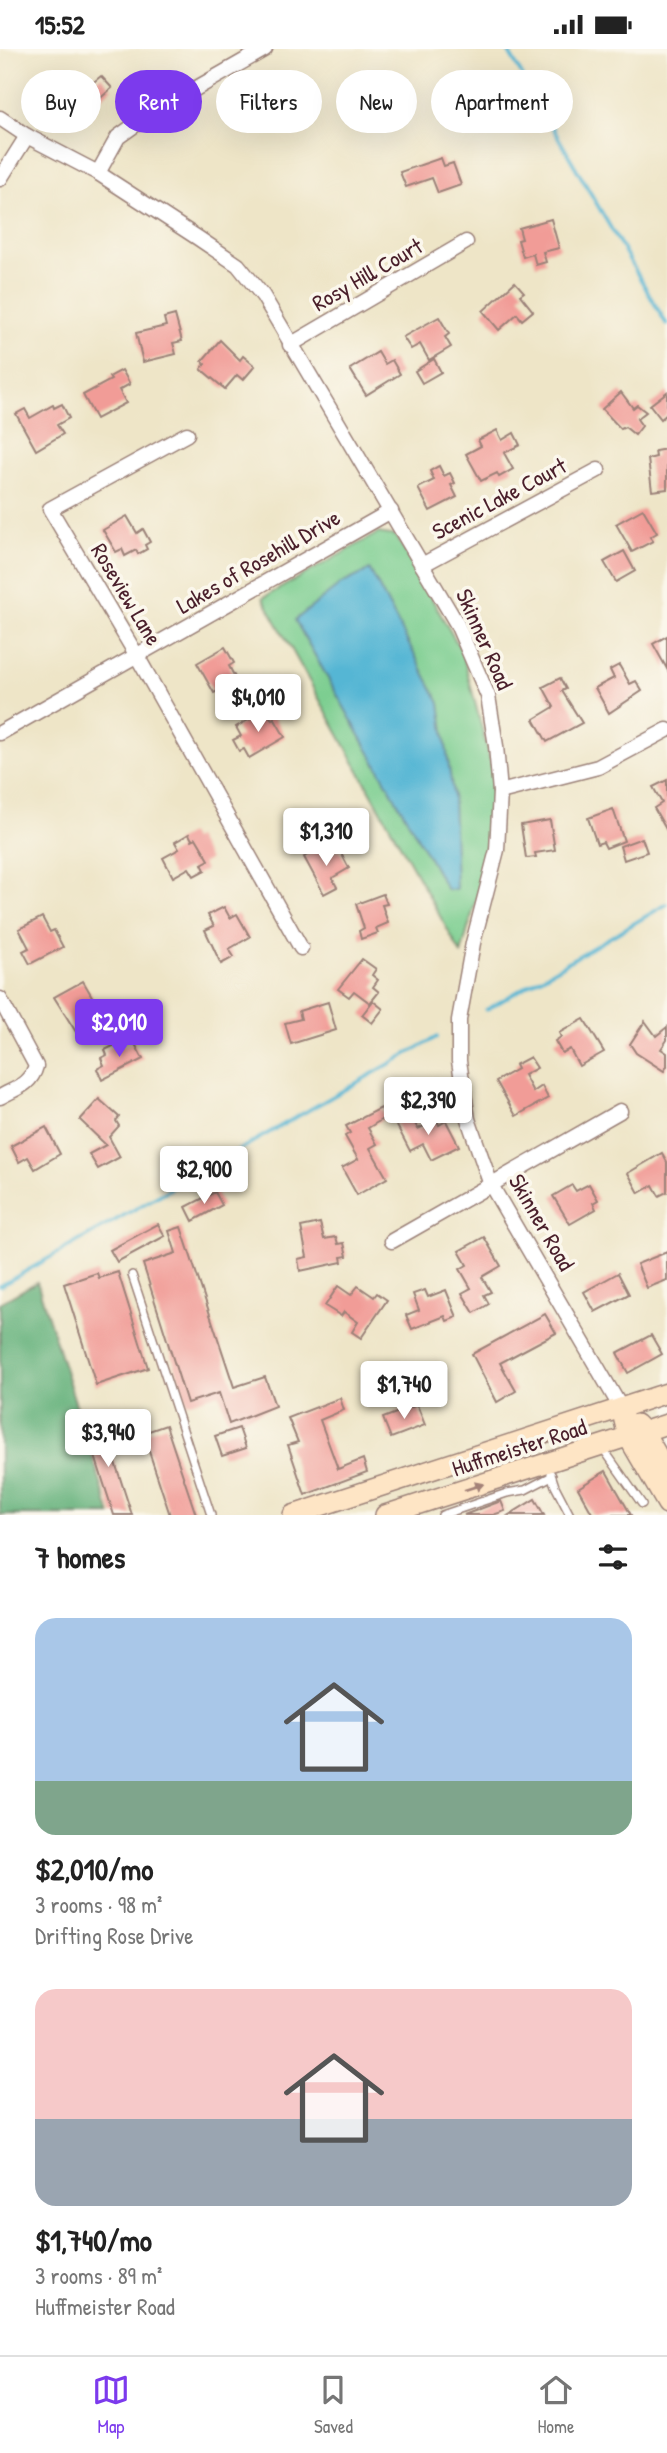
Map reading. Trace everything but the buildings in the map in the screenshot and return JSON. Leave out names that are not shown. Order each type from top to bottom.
[{"type":"main road","name":"Huffmeister Road","points":[[292,1515],[667,1392]]},
{"type":"main road","name":"Skinner Road","points":[[621,1408],[667,1504]]},
{"type":"main road","name":"Huffmeister Road","points":[[396,1513],[550,1469],[601,1446],[667,1424]]},
{"type":"main road","name":"Skinner Road","points":[[636,1435],[667,1472]]},
{"type":"main road","points":[[391,1483],[396,1513]]},
{"type":"street","points":[[98,173],[118,137],[146,117],[264,49]]},
{"type":"street","name":"Skinner Road","points":[[0,118],[27,136],[98,173],[238,265],[263,296],[457,624],[488,696],[500,792],[497,850],[473,943],[459,1020],[459,1061],[468,1119],[491,1185],[621,1408]]},
{"type":"street","points":[[0,179],[27,136]]},
{"type":"street","name":"Rosy Hill Court","points":[[290,345],[466,242]]},
{"type":"street","name":"Roseview Lane","points":[[187,434],[50,509],[137,656],[301,948]]},
{"type":"street","name":"Scenic Lake Court","points":[[422,565],[598,470]]},
{"type":"street","name":"Lakes of Rosehill Drive","points":[[0,733],[391,512]]},
{"type":"street","points":[[500,792],[598,767],[667,730]]},
{"type":"street","points":[[0,999],[36,1066],[33,1076],[24,1086],[0,1097]]},
{"type":"street","points":[[391,1241],[620,1111]]},
{"type":"lane","points":[[132,1275],[211,1515]]},
{"type":"lane","points":[[601,1446],[642,1504]]},
{"type":"lane","points":[[442,1515],[507,1493],[525,1490],[550,1469],[555,1486],[570,1515]]},
{"type":"green space","points":[[378,533],[396,536],[462,652],[495,779],[484,872],[461,954],[263,598]]},
{"type":"green space","points":[[37,1282],[111,1515],[0,1515],[0,1303]]},
{"type":"water","points":[[370,570],[440,703],[453,795],[456,889],[447,890],[295,620],[341,584]]},
{"type":"waterway","points":[[507,49],[667,325]]},
{"type":"waterway","points":[[486,1010],[667,904]]},
{"type":"waterway","points":[[0,1286],[437,1037]]}]
